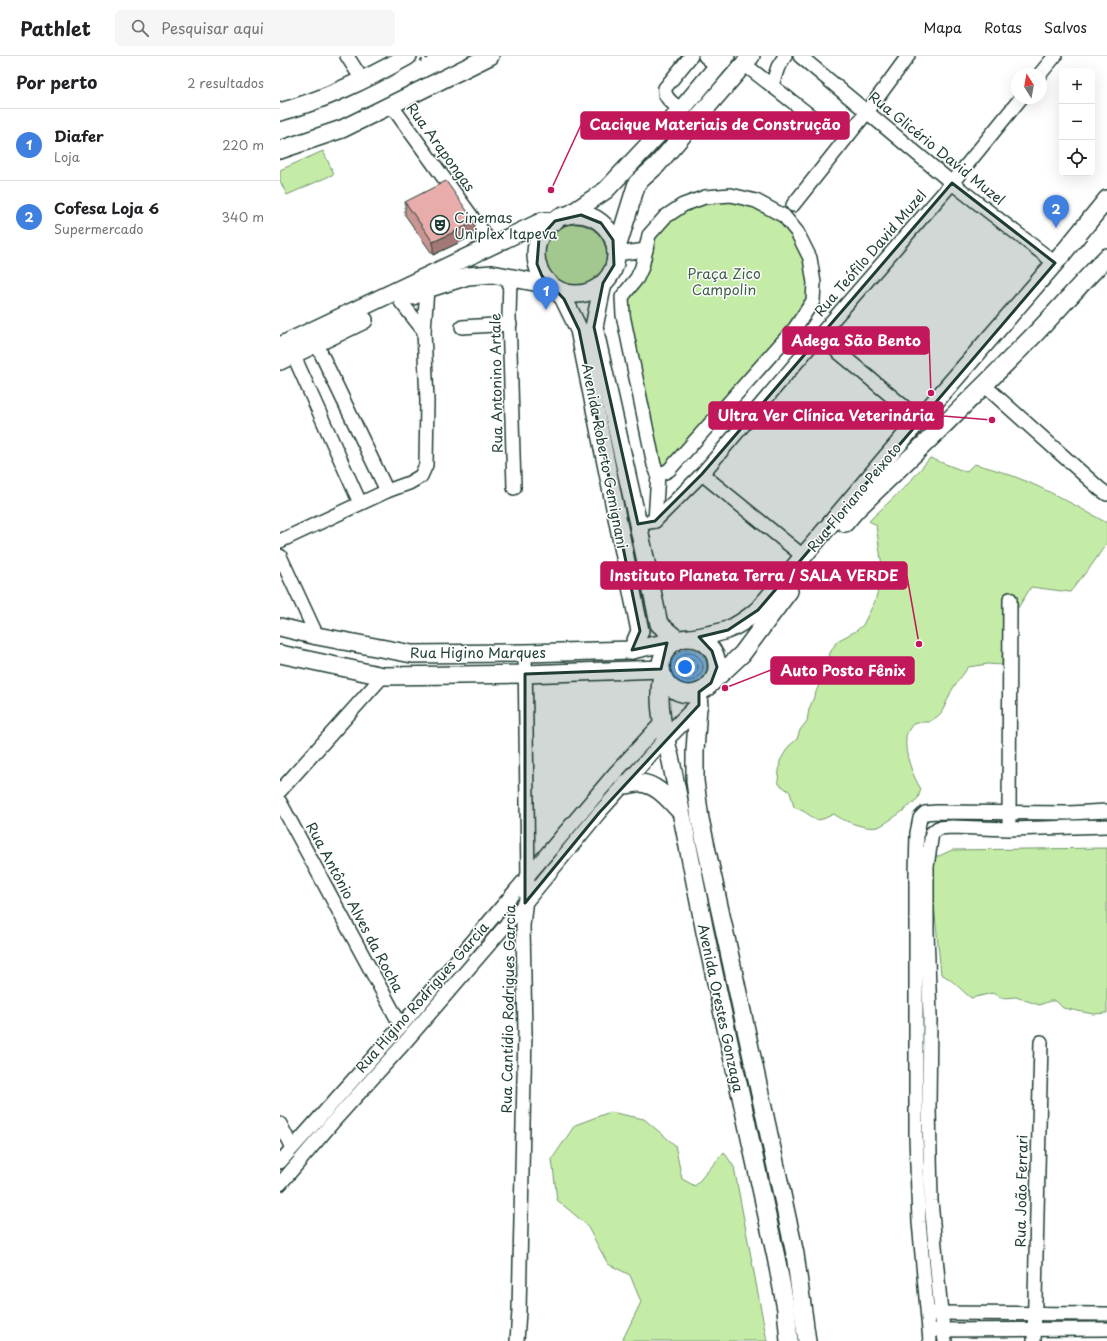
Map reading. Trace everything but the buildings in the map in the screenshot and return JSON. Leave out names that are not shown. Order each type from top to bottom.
[{"type":"main road","points":[[280,112],[305,106],[363,81],[408,56]]},
{"type":"main road","points":[[280,150],[342,129],[490,56]]},
{"type":"main road","points":[[553,287],[542,276],[537,264],[536,252],[539,239],[546,229],[606,190],[681,110],[716,60]]},
{"type":"main road","points":[[284,354],[316,343],[427,289],[468,276],[492,274],[553,287],[568,294],[580,294],[593,291],[603,284],[610,275],[637,183],[657,165],[747,60]]},
{"type":"main road","name":"Rua Floriano Peixoto","points":[[685,639],[728,630],[746,620],[770,597],[887,457],[1055,263],[1107,199]]},
{"type":"main road","points":[[284,354],[543,221],[580,215],[591,218],[600,223],[608,231],[616,252]]},
{"type":"main road","points":[[665,739],[703,693],[742,654],[782,600],[856,510],[916,453],[1104,265]]},
{"type":"main road","name":"Avenida Roberto Gemignani","points":[[603,284],[594,327],[659,624],[685,639]]},
{"type":"main road","name":"Avenida Roberto Gemignani","points":[[553,287],[564,299],[579,330],[640,631],[632,650]]},
{"type":"main road","name":"Rua Higino Marques","points":[[280,627],[317,636],[412,654],[632,650],[685,639]]},
{"type":"main road","points":[[685,639],[699,640],[707,645],[716,659],[716,672],[703,693],[686,694],[674,690],[665,680],[662,672],[661,662],[667,649],[685,639]]},
{"type":"main road","points":[[382,676],[395,670],[396,658],[389,650]]},
{"type":"main road","name":"Rua Higino Marques","points":[[280,654],[382,676],[662,672]]},
{"type":"main road","name":"Avenida Orestes Gonzaga","points":[[662,672],[660,693],[665,739],[706,940],[776,1257],[786,1309],[789,1341]]},
{"type":"main road","name":"Avenida Orestes Gonzaga","points":[[703,693],[695,751],[695,781],[700,819],[795,1254],[807,1341]]},
{"type":"main road","points":[[625,785],[641,783],[659,790],[680,811]]},
{"type":"street","points":[[347,56],[363,81]]},
{"type":"street","points":[[681,110],[667,98],[664,93],[665,88],[691,56]]},
{"type":"street","points":[[772,85],[778,67],[785,56]]},
{"type":"street","name":"Rua Glicério David Muzel","points":[[800,56],[952,183],[1055,263]]},
{"type":"street","points":[[793,205],[867,112],[908,56]]},
{"type":"street","points":[[1045,68],[1055,56]]},
{"type":"street","points":[[747,60],[772,85],[821,124]]},
{"type":"street","name":"Rua Teófilo David Muzel","points":[[655,521],[702,474],[952,183],[1016,104]]},
{"type":"street","name":"Rua Arapongas","points":[[391,105],[493,246]]},
{"type":"street","points":[[638,524],[655,521],[658,474],[654,465],[622,308],[622,297],[637,278],[642,267],[649,235],[665,217],[683,205],[706,197],[731,195],[756,201],[784,216],[797,232],[810,258],[814,284],[813,301],[795,328],[669,470],[658,474]]},
{"type":"street","points":[[616,252],[646,250]]},
{"type":"street","name":"Rua Antonino Artale","points":[[510,278],[514,488]]},
{"type":"street","points":[[280,541],[360,503],[409,483],[420,476],[426,465],[427,401],[424,331],[427,289]]},
{"type":"street","points":[[401,302],[424,331]]},
{"type":"street","points":[[462,327],[510,324]]},
{"type":"street","points":[[819,336],[920,420]]},
{"type":"street","points":[[316,343],[387,491]]},
{"type":"street","points":[[284,354],[360,503]]},
{"type":"street","points":[[984,385],[1107,494]]},
{"type":"street","points":[[702,474],[803,556]]},
{"type":"street","points":[[280,556],[317,636]]},
{"type":"street","points":[[1010,599],[1010,829]]},
{"type":"street","name":"Rua Cantídio Rodrigues Garcia","points":[[516,1341],[519,1311],[525,1032],[523,926],[528,878],[525,653]]},
{"type":"street","points":[[280,791],[382,676]]},
{"type":"street","name":"Rua Higino Rodrigues Garcia","points":[[280,1162],[401,1026],[528,878],[615,773],[663,721]]},
{"type":"street","name":"Rua Higino Rodrigues Garcia","points":[[280,1184],[526,903],[599,814],[665,739]]},
{"type":"street","name":"Rua Antônio Alves da Rocha","points":[[280,802],[401,1026]]},
{"type":"street","points":[[1107,811],[1069,813],[936,812],[925,814],[920,818],[918,826],[916,874],[916,1136],[919,1222],[930,1336],[1034,1335],[1107,1329]]},
{"type":"street","points":[[945,1336],[941,1313],[931,1185],[930,1016],[927,932],[928,866],[932,833],[938,828],[972,827],[1010,829],[1107,826]]},
{"type":"street","name":"Rua João Ferrari","points":[[1034,1335],[1041,1042]]},
{"type":"street","points":[[280,1124],[292,1148]]},
{"type":"street","points":[[928,1313],[1107,1314]]},
{"type":"highlighted area","points":[[952,183],[1055,263],[758,610],[728,630],[699,637],[712,651],[717,667],[711,683],[699,692],[699,705],[599,813],[525,903],[525,674],[661,669],[667,643],[632,650],[640,631],[579,330],[564,299],[542,276],[537,264],[539,239],[555,221],[581,215],[601,223],[613,240],[614,265],[603,283],[594,327],[638,524],[655,521],[702,474]]},
{"type":"green space","points":[[323,151],[334,174],[287,195],[280,181],[280,170]]},
{"type":"green space","name":"Praça Zico Campolin","points":[[731,196],[778,213],[810,258],[812,300],[658,473],[623,308],[650,236],[683,206]]},
{"type":"green space","points":[[569,224],[581,224],[598,233],[605,244],[607,256],[605,268],[598,279],[581,288],[569,288],[557,283],[548,274],[543,262],[543,250],[548,238],[557,229]]},
{"type":"green space","points":[[930,458],[966,472],[974,464],[1009,474],[1026,481],[1075,505],[1107,523],[1107,543],[1070,592],[1031,587],[1016,611],[1004,602],[1002,665],[988,664],[968,667],[953,688],[941,713],[929,722],[913,724],[906,736],[906,751],[915,778],[921,789],[918,798],[915,801],[893,818],[878,827],[873,828],[855,824],[834,814],[823,819],[816,820],[805,812],[794,807],[790,792],[779,784],[780,761],[788,747],[797,739],[800,730],[807,721],[809,709],[828,663],[830,653],[837,641],[856,631],[863,625],[875,601],[883,573],[876,525],[869,521],[908,484]]},
{"type":"green space","points":[[1107,848],[1107,1013],[1093,1014],[1063,1008],[1056,1001],[1050,1001],[1039,1005],[1016,997],[1002,998],[993,993],[971,998],[953,982],[941,974],[929,855],[939,856],[952,850]]},
{"type":"green space","points":[[610,1112],[644,1119],[675,1145],[682,1179],[695,1186],[724,1152],[734,1167],[767,1341],[622,1341],[641,1302],[630,1275],[608,1264],[586,1224],[557,1200],[552,1159],[575,1125]]},
{"type":"water","points":[[693,649],[702,654],[706,660],[706,674],[702,680],[693,685],[685,685],[676,680],[672,674],[671,663],[676,654],[682,650]]},
{"type":"place","name":"Cacique Materiais de Construção","points":[[551,190]]},
{"type":"place","name":"Cinemas Uniplex Itapeva","points":[[440,225]]},
{"type":"place","name":"Cofesa Loja 6","points":[[1056,228]]},
{"type":"place","name":"Diafer","points":[[546,310]]},
{"type":"place","name":"Adega São Bento","points":[[931,393]]},
{"type":"place","name":"Ultra Ver Clínica Veterinária","points":[[992,420]]},
{"type":"place","name":"Instituto Planeta Terra / SALA VERDE","points":[[919,644]]},
{"type":"place","name":"Auto Posto Fênix","points":[[725,688]]}]
